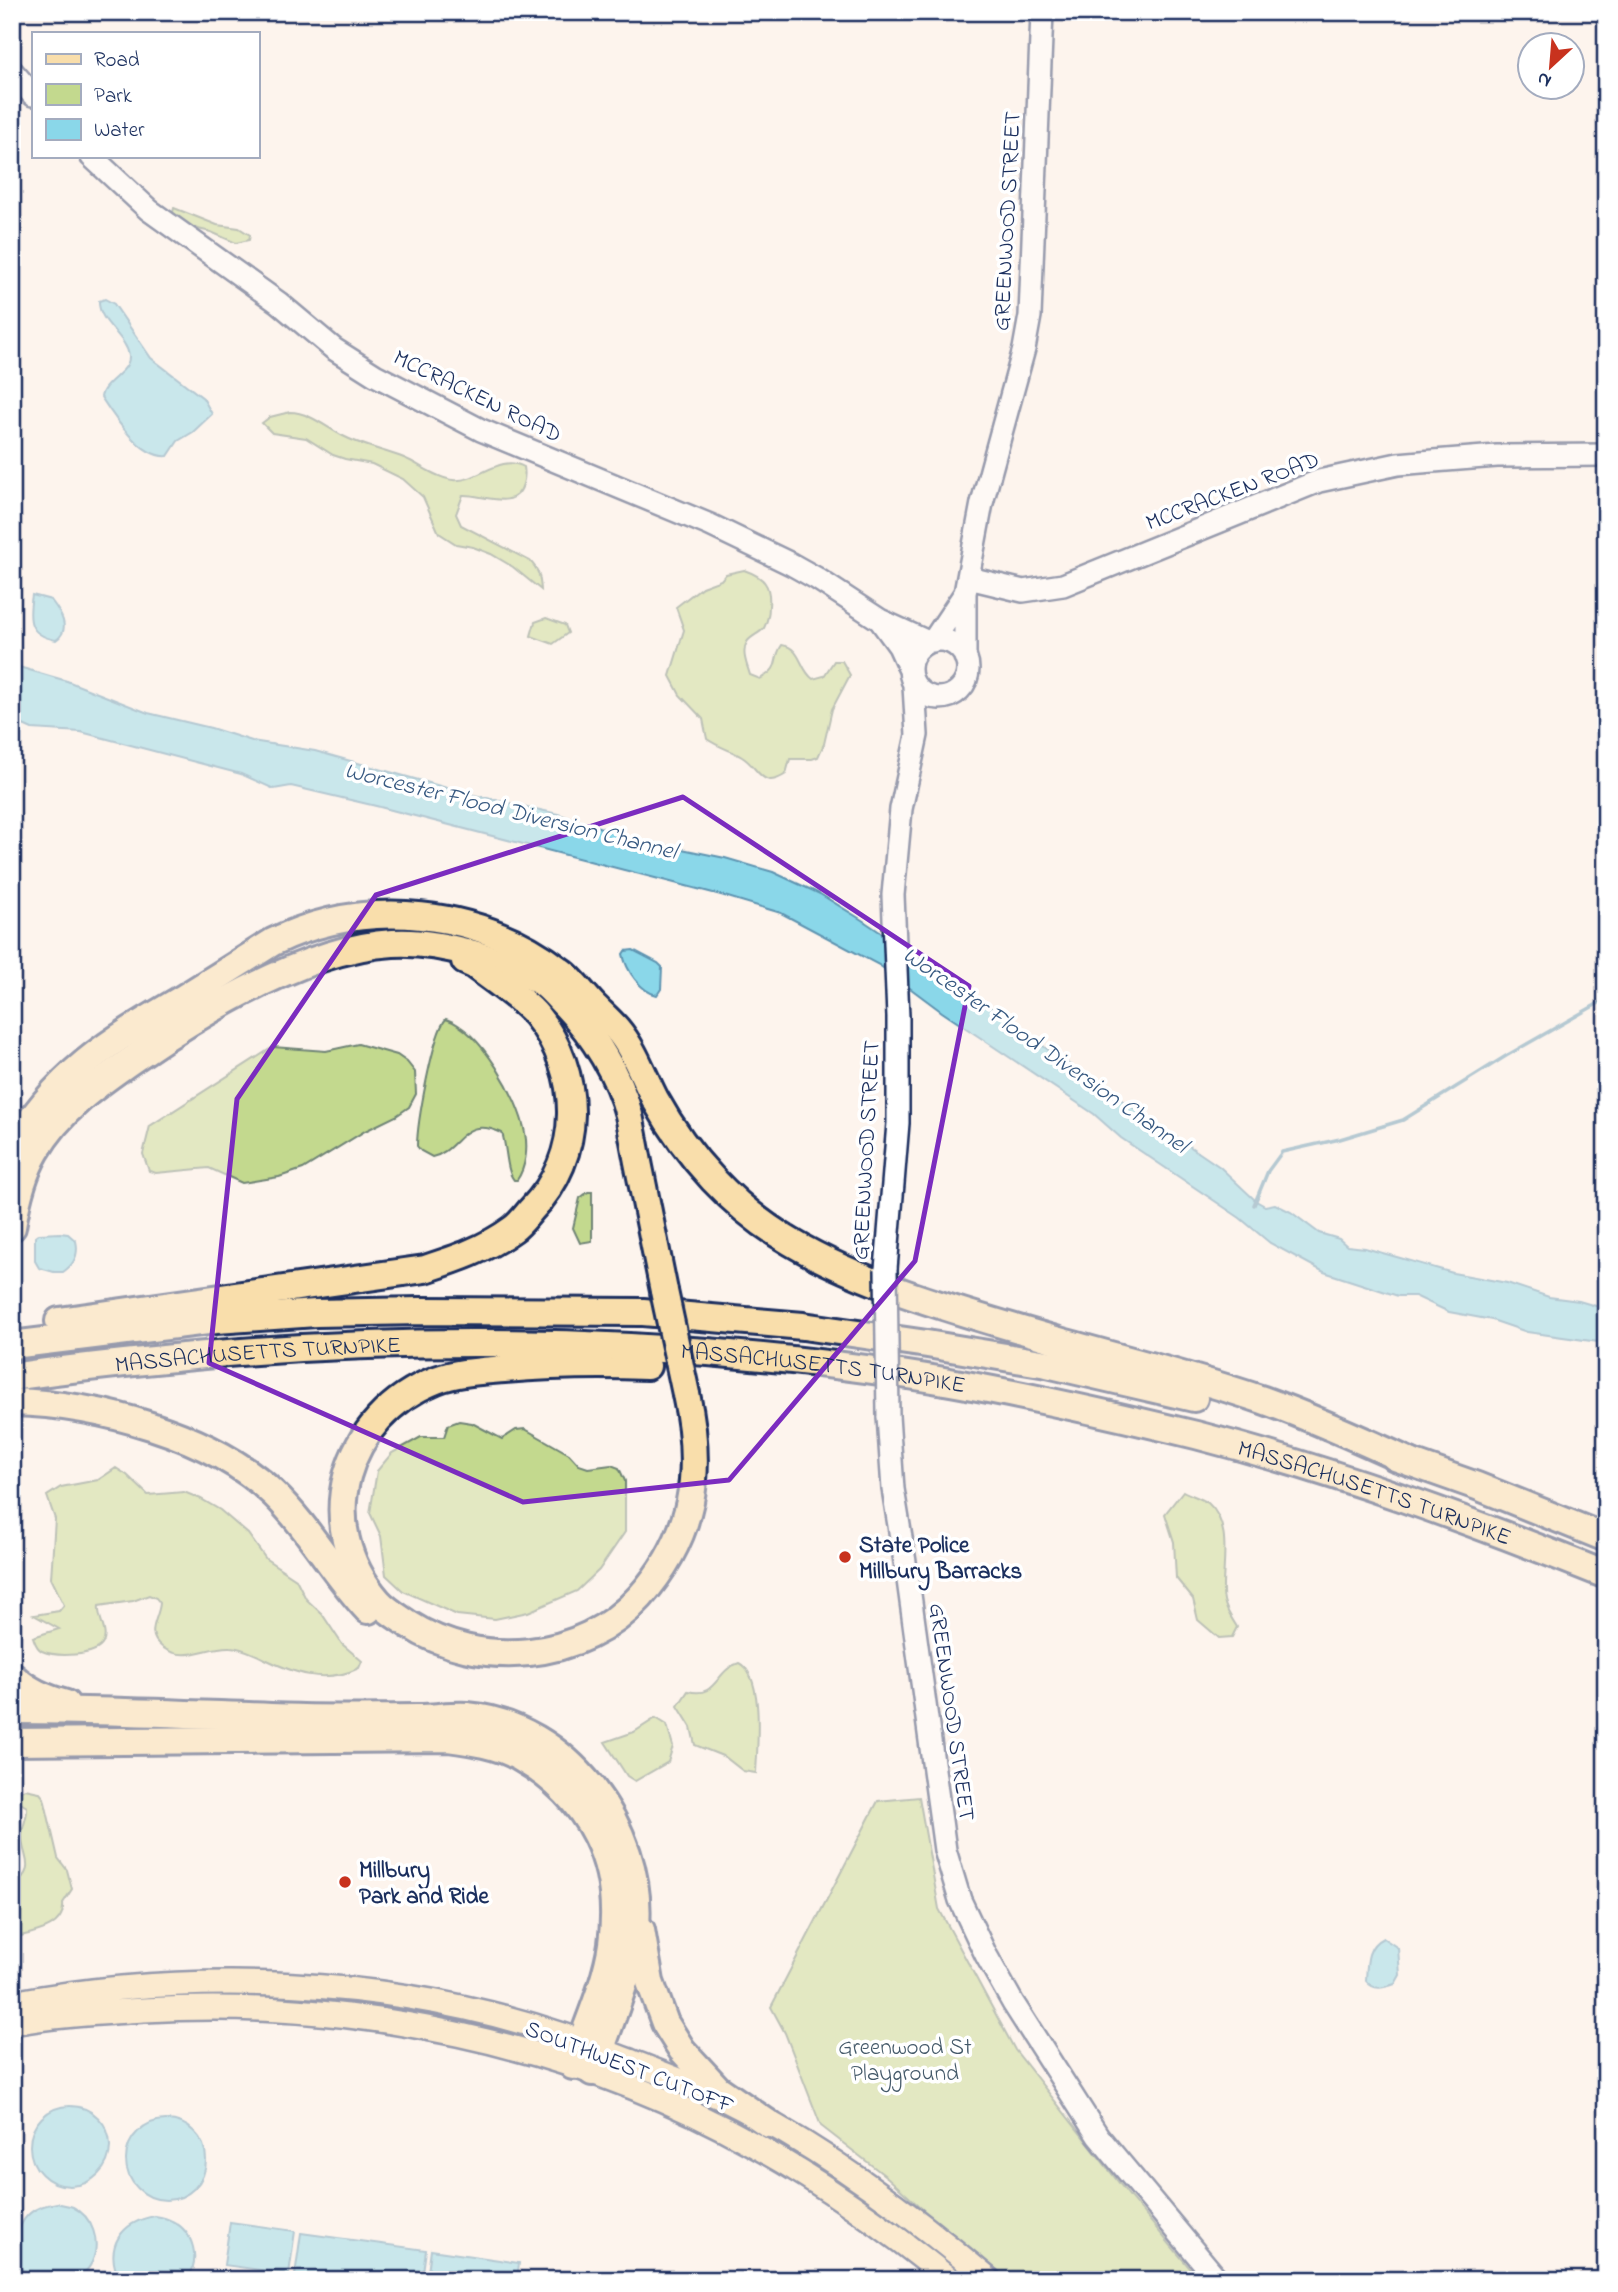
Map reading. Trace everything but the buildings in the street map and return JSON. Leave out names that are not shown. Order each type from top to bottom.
[{"type":"highway","points":[[12,1150],[54,1090],[103,1046],[273,942],[297,931],[334,920],[409,914],[438,918],[488,932],[523,947],[563,973],[618,1030],[684,1147],[715,1183],[788,1241],[825,1261],[872,1280],[1018,1329],[1263,1400],[1345,1432],[1410,1462]]},
{"type":"highway","points":[[12,1227],[19,1196],[36,1152],[77,1100],[177,1030],[261,984],[326,956],[394,942],[473,953],[512,967],[545,985],[582,1022],[616,1079],[628,1113],[710,1461],[706,1497],[693,1543],[666,1590],[629,1628],[594,1649],[553,1662],[505,1669],[479,1667],[436,1655],[408,1643],[381,1624],[342,1581],[302,1526],[274,1494],[231,1462],[191,1442],[114,1417],[74,1409],[15,1389]]},
{"type":"highway","points":[[18,1337],[425,1269],[476,1252],[514,1228],[541,1201],[566,1155],[572,1129],[568,1077],[558,1050],[536,1014],[474,965],[446,952],[417,945]]},
{"type":"highway","points":[[596,1008],[622,1061],[639,1106],[672,1292]]},
{"type":"highway","name":"MASSACHUSETTS TURNPIKE","points":[[18,1337],[316,1313],[407,1311],[695,1315],[848,1332],[1070,1369],[1243,1411],[1410,1462],[1606,1538]]},
{"type":"highway","name":"MASSACHUSETTS TURNPIKE","points":[[15,1389],[113,1364],[359,1344],[514,1342],[597,1345],[697,1352],[876,1371],[1025,1396],[1199,1436],[1421,1504],[1606,1575]]},
{"type":"highway","points":[[694,1394],[694,1479],[684,1521],[667,1562],[650,1586],[635,1602],[603,1627],[568,1644],[545,1650],[519,1653],[471,1650],[425,1635],[398,1618],[379,1602],[363,1578],[344,1532],[345,1482],[351,1462],[375,1420],[409,1392],[439,1379],[475,1372],[583,1364],[670,1366],[815,1375],[876,1371]]},
{"type":"highway","points":[[12,1676],[41,1697],[91,1710]]},
{"type":"highway","points":[[12,1710],[91,1710],[306,1718],[466,1716],[502,1723],[552,1748],[588,1784],[619,1832],[630,1867],[650,1982],[665,2023],[682,2050],[718,2090],[769,2124]]},
{"type":"highway","points":[[12,1742],[447,1738],[469,1741],[518,1756],[551,1779],[586,1815],[603,1846],[612,1880],[615,1915],[612,1947],[600,1989],[587,2058]]},
{"type":"highway","points":[[587,2058],[628,1962],[636,1926],[635,1898]]},
{"type":"main road","name":"SOUTHWEST CUTOFF","points":[[12,2003],[71,1992],[184,1983],[290,1985],[354,1990],[463,2008],[587,2058],[646,2093],[755,2145],[862,2213],[950,2280]]},
{"type":"main road","name":"SOUTHWEST CUTOFF","points":[[12,2023],[96,2013],[172,2008],[311,2012],[439,2030],[490,2042],[587,2058],[680,2080],[728,2102],[835,2163],[889,2200],[989,2280]]},
{"type":"street","name":"GREENWOOD STREET","points":[[965,657],[967,586],[982,503],[1024,349],[1030,316],[1042,12]]},
{"type":"street","points":[[12,71],[32,94]]},
{"type":"street","name":"MCCRACKEN ROAD","points":[[93,158],[149,210],[278,303],[334,349],[375,375],[481,429],[710,525],[791,564],[880,620],[931,641]]},
{"type":"street","name":"MCCRACKEN ROAD","points":[[967,586],[1023,591],[1063,585],[1319,481],[1398,464],[1497,456],[1606,455]]},
{"type":"street","name":"GREENWOOD STREET","points":[[931,641],[967,586]]},
{"type":"street","name":"MCCRACKEN ROAD","points":[[880,620],[899,646],[912,677]]},
{"type":"street","points":[[943,640],[952,643],[965,657],[968,674],[965,682],[953,695],[945,698],[928,697],[912,677],[915,652],[931,641],[943,640]]},
{"type":"street","name":"GREENWOOD STREET","points":[[912,677],[917,735],[900,813],[893,895],[898,1123],[886,1269],[888,1416],[890,1467],[945,1850],[960,1900],[1013,2003],[1098,2136],[1218,2280]]},
{"type":"street","name":"GREENWOOD STREET","points":[[917,735],[945,698]]},
{"type":"highlighted area","points":[[683,797],[969,986],[915,1261],[729,1480],[523,1502],[209,1363],[237,1099],[376,895]]},
{"type":"green space","points":[[174,208],[217,225],[239,228],[250,235],[249,240],[236,243],[211,232],[185,226],[172,216]]},
{"type":"green space","points":[[290,412],[311,417],[350,439],[404,458],[447,479],[462,480],[506,464],[524,467],[523,484],[513,497],[498,500],[463,495],[456,514],[461,525],[530,561],[538,574],[541,590],[513,567],[491,554],[456,544],[439,533],[423,497],[403,479],[372,464],[333,455],[306,438],[272,433],[262,423],[270,417]]},
{"type":"green space","points":[[744,570],[761,579],[769,592],[764,628],[745,646],[750,675],[760,679],[772,670],[782,645],[797,654],[813,679],[824,676],[834,661],[842,661],[850,675],[832,709],[824,744],[818,757],[790,759],[786,774],[778,779],[766,779],[748,761],[707,739],[703,719],[680,695],[670,676],[684,630],[676,607],[702,587],[721,580],[726,574]]},
{"type":"green space","points":[[546,618],[565,625],[568,633],[553,644],[531,636],[535,622]]},
{"type":"green space","points":[[446,1019],[459,1026],[485,1051],[515,1102],[526,1145],[526,1157],[517,1180],[514,1180],[509,1171],[502,1133],[488,1128],[469,1131],[449,1148],[432,1157],[417,1146],[431,1060]]},
{"type":"green space","points":[[358,1044],[397,1055],[415,1072],[416,1094],[409,1107],[396,1116],[365,1131],[303,1169],[279,1177],[242,1183],[209,1168],[156,1173],[149,1171],[143,1154],[150,1126],[273,1047],[326,1051]]},
{"type":"green space","points":[[592,1192],[592,1241],[580,1243],[573,1228],[580,1198]]},
{"type":"green space","points":[[459,1421],[472,1423],[502,1439],[516,1430],[525,1429],[569,1454],[579,1465],[588,1468],[611,1465],[619,1468],[625,1481],[625,1532],[599,1570],[577,1591],[528,1612],[495,1619],[457,1615],[403,1591],[386,1575],[381,1536],[370,1513],[377,1471],[392,1453],[421,1437],[444,1437],[448,1425]]},
{"type":"green space","points":[[116,1468],[148,1495],[184,1492],[220,1510],[248,1534],[266,1559],[296,1579],[306,1599],[322,1614],[342,1644],[362,1661],[359,1668],[333,1676],[309,1675],[234,1647],[187,1654],[171,1652],[162,1647],[154,1636],[160,1603],[149,1595],[133,1601],[99,1606],[104,1639],[99,1648],[65,1655],[40,1650],[33,1637],[59,1629],[34,1615],[59,1611],[64,1605],[51,1578],[55,1519],[47,1496],[61,1487],[98,1480]]},
{"type":"green space","points":[[1183,1491],[1208,1503],[1221,1522],[1224,1545],[1223,1597],[1237,1627],[1232,1637],[1219,1638],[1198,1620],[1193,1599],[1176,1578],[1174,1542],[1165,1514]]},
{"type":"green space","points":[[739,1663],[747,1670],[753,1682],[756,1697],[756,1773],[743,1771],[725,1757],[695,1745],[691,1727],[678,1706],[688,1691],[698,1692],[711,1688],[725,1671]]},
{"type":"green space","points":[[656,1718],[667,1725],[673,1746],[668,1762],[635,1781],[627,1776],[605,1742],[634,1732]]},
{"type":"green space","points":[[25,1789],[39,1792],[44,1798],[58,1858],[67,1870],[72,1889],[63,1903],[59,1919],[53,1924],[37,1932],[12,1938],[12,1887],[25,1874],[27,1868],[22,1836],[27,1807],[14,1799],[12,1794]]},
{"type":"green space","name":"Greenwood St Playground","points":[[919,1797],[939,1909],[1015,2050],[1131,2198],[1200,2280],[1001,2280],[888,2178],[821,2126],[785,2033],[771,2007],[878,1801]]},
{"type":"water","points":[[105,299],[114,304],[151,358],[203,398],[212,414],[193,432],[178,441],[168,456],[148,451],[138,444],[101,397],[106,386],[125,367],[129,356],[123,342],[107,323],[100,309],[99,301]]},
{"type":"water","points":[[32,595],[51,600],[61,615],[63,631],[56,640],[40,634],[32,625]]},
{"type":"water","name":"Worcester Flood Diversion Channel","points":[[12,665],[67,681],[148,713],[252,741],[315,751],[465,793],[558,814],[639,840],[725,858],[773,872],[820,894],[971,993],[1054,1054],[1220,1167],[1256,1201],[1265,1206],[1275,1204],[1291,1212],[1319,1233],[1339,1239],[1347,1246],[1365,1248],[1453,1273],[1507,1283],[1549,1297],[1579,1301],[1606,1309],[1606,1343],[1527,1332],[1492,1320],[1449,1312],[1415,1296],[1398,1296],[1324,1272],[1270,1243],[1240,1218],[1121,1138],[1094,1114],[942,1012],[879,965],[781,913],[376,806],[291,786],[274,789],[241,774],[81,732],[32,729],[12,720]]},
{"type":"water","points":[[633,950],[662,967],[661,989],[657,995],[645,990],[627,967],[623,954]]},
{"type":"water","points":[[39,1234],[68,1234],[76,1241],[77,1250],[71,1266],[63,1272],[39,1268],[35,1261],[35,1237]]},
{"type":"water","points":[[1383,1938],[1398,1948],[1400,1975],[1395,1984],[1376,1987],[1366,1981],[1367,1962],[1373,1946]]},
{"type":"water","points":[[62,2106],[78,2106],[99,2117],[110,2138],[110,2154],[99,2175],[78,2186],[62,2186],[48,2180],[36,2168],[30,2154],[30,2138],[36,2124],[48,2112]]},
{"type":"water","points":[[158,2120],[174,2120],[195,2131],[206,2152],[206,2168],[195,2189],[174,2200],[158,2200],[144,2194],[132,2182],[126,2168],[126,2152],[132,2138],[144,2126]]},
{"type":"water","points":[[57,2203],[73,2207],[86,2217],[95,2238],[95,2254],[87,2270],[76,2278],[35,2279],[27,2274],[17,2259],[16,2240],[23,2222],[31,2212]]},
{"type":"water","points":[[155,2216],[180,2226],[190,2239],[194,2264],[187,2280],[120,2280],[114,2257],[118,2238],[133,2224]]},
{"type":"water","points":[[230,2222],[295,2231],[289,2274],[224,2265]]},
{"type":"water","points":[[301,2233],[426,2250],[422,2280],[330,2280],[295,2275]]},
{"type":"water","points":[[431,2250],[519,2263],[517,2280],[427,2280]]},
{"type":"waterway","points":[[1254,1205],[1268,1171],[1282,1152],[1340,1139],[1403,1120],[1506,1056],[1606,999]]},
{"type":"place","name":"State Police Millbury Barracks","points":[[845,1557]]},
{"type":"place","name":"Millbury Park and Ride","points":[[345,1882]]}]
